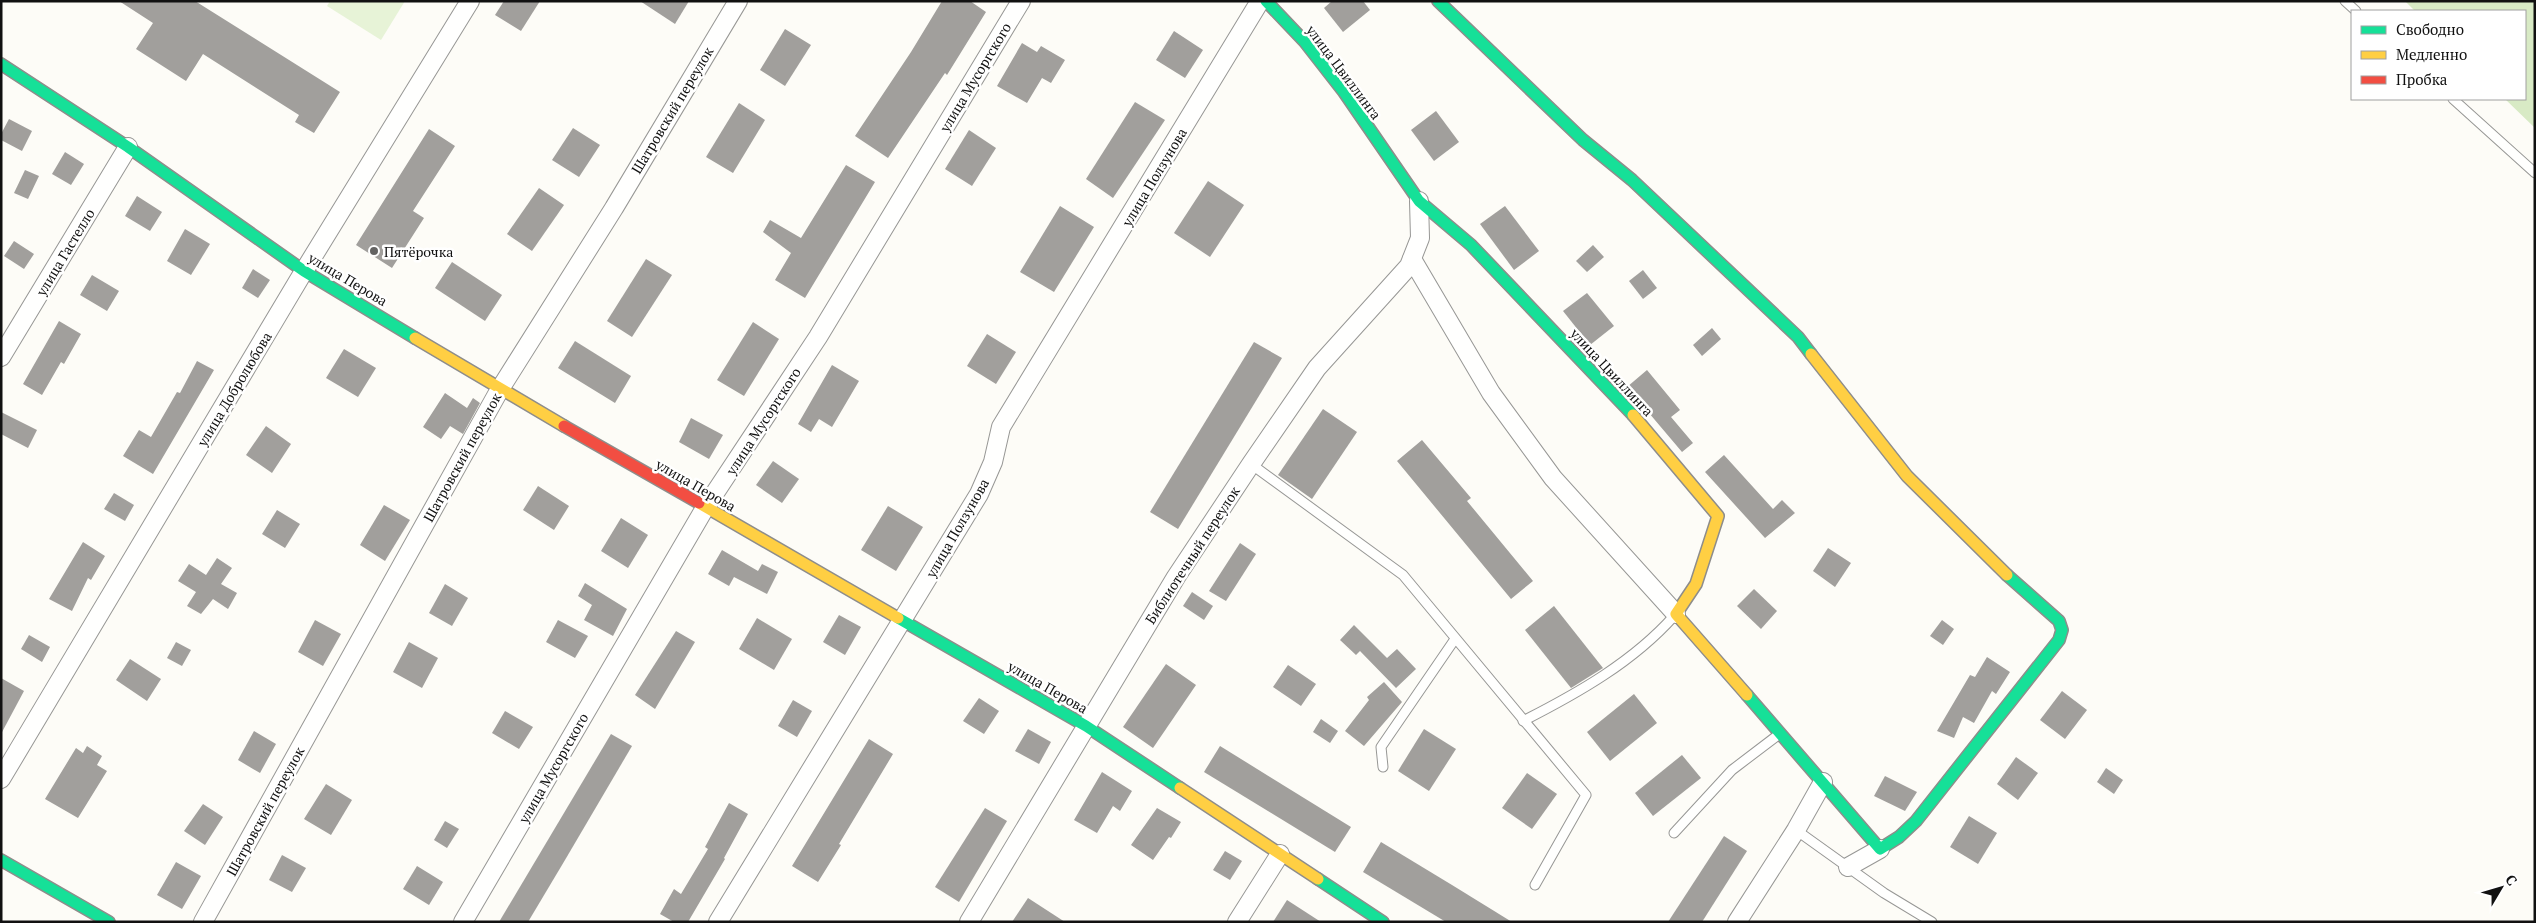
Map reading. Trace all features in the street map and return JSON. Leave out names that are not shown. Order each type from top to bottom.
[{"type":"street","name":"улица Добролюбова","points":[[1,779],[304,271],[470,1]]},
{"type":"street","name":"Шатровский переулок","points":[[203,922],[500,388],[614,208],[738,1]]},
{"type":"street","name":"улица Мусоргского","points":[[463,922],[706,508],[818,337],[1021,1]]},
{"type":"street","name":"улица Ползунова","points":[[718,922],[980,494],[993,462],[1001,428],[1260,1]]},
{"type":"street","name":"улица Цвиллинга","points":[[1266,1],[1305,42],[1344,92],[1419,201],[1471,245],[1534,310],[1632,414],[1718,516],[1696,584],[1676,614]]},
{"type":"street","points":[[1438,1],[1445,10],[1583,140],[1632,180],[1798,337],[1860,413],[1907,476],[2006,574],[2059,621],[2062,630],[2059,640],[1916,821],[1899,837],[1848,867]]},
{"type":"street","name":"улица Перова","points":[[1,64],[128,147],[304,271],[706,508],[1086,726],[1383,922]]},
{"type":"street","name":"улица Гастелло","points":[[1,357],[128,147]]},
{"type":"street","name":"Библиотечный переулок","points":[[969,922],[1176,577],[1251,464],[1317,368],[1409,266],[1420,238],[1419,201]]},
{"type":"street","points":[[1412,259],[1491,393],[1553,478],[1676,614],[1880,849]]},
{"type":"street","points":[[1737,922],[1796,830],[1823,782]]},
{"type":"street","points":[[1237,922],[1280,854]]},
{"type":"street","points":[[1,860],[109,922]]},
{"type":"lane","points":[[2345,1],[2355,10]]},
{"type":"lane","points":[[2453,100],[2535,173]]},
{"type":"lane","points":[[1251,464],[1403,575],[1454,639],[1586,795],[1535,885]]},
{"type":"lane","points":[[1523,721],[1574,695],[1653,640],[1676,614]]},
{"type":"lane","points":[[1383,767],[1381,747],[1454,639]]},
{"type":"lane","points":[[1674,833],[1732,770],[1780,733]]},
{"type":"lane","points":[[1796,830],[1918,915],[1932,922]]},
{"type":"green space","points":[[330,1],[405,1],[381,40],[327,6]]},
{"type":"green space","points":[[2405,1],[2535,1],[2535,128],[2506,100],[2526,100],[2526,10],[2414,10]]},
{"type":"building","points":[[119,1],[195,1],[340,92],[314,133],[295,122],[299,115],[203,54],[186,81],[136,49],[153,23]]},
{"type":"building","points":[[504,1],[540,1],[521,31],[495,15]]},
{"type":"building","points":[[640,1],[689,1],[675,24]]},
{"type":"building","points":[[942,1],[970,1],[986,12],[947,75],[945,73],[888,158],[855,136],[911,52]]},
{"type":"building","points":[[1332,1],[1363,1],[1370,10],[1343,32],[1324,8]]},
{"type":"building","points":[[785,29],[811,45],[785,86],[760,70]]},
{"type":"building","points":[[1174,31],[1203,50],[1185,78],[1156,60]]},
{"type":"building","points":[[1022,43],[1037,52],[1041,46],[1065,60],[1051,83],[1042,78],[1027,103],[997,86]]},
{"type":"building","points":[[1135,102],[1165,120],[1113,198],[1086,179]]},
{"type":"building","points":[[739,103],[765,120],[733,173],[706,157]]},
{"type":"building","points":[[1436,111],[1459,142],[1434,161],[1411,130]]},
{"type":"building","points":[[9,119],[32,131],[22,151],[1,140],[1,134]]},
{"type":"building","points":[[573,128],[600,145],[579,177],[552,160]]},
{"type":"building","points":[[429,129],[455,146],[413,211],[424,218],[392,268],[356,245]]},
{"type":"building","points":[[969,130],[996,148],[972,186],[945,169]]},
{"type":"building","points":[[65,152],[84,164],[71,185],[52,174]]},
{"type":"building","points":[[846,165],[875,182],[805,298],[775,280],[791,253],[763,232],[770,220],[801,238]]},
{"type":"building","points":[[25,170],[39,176],[28,199],[14,193]]},
{"type":"building","points":[[1208,181],[1244,205],[1210,257],[1174,233]]},
{"type":"building","points":[[539,188],[564,205],[532,251],[507,234]]},
{"type":"building","points":[[137,196],[162,212],[150,231],[125,216]]},
{"type":"building","points":[[1060,206],[1094,227],[1054,292],[1020,272]]},
{"type":"building","points":[[1505,206],[1539,251],[1514,270],[1480,224]]},
{"type":"building","points":[[185,229],[210,244],[191,275],[167,261]]},
{"type":"building","points":[[14,241],[34,254],[24,269],[4,256]]},
{"type":"building","points":[[1593,245],[1604,257],[1587,272],[1576,261]]},
{"type":"building","points":[[646,259],[672,275],[632,337],[607,321]]},
{"type":"building","points":[[452,262],[502,295],[485,321],[435,288]]},
{"type":"building","points":[[253,269],[270,280],[258,298],[242,288]]},
{"type":"building","points":[[1643,270],[1657,288],[1643,299],[1629,281]]},
{"type":"building","points":[[92,275],[119,291],[107,311],[80,295]]},
{"type":"building","points":[[1587,293],[1614,326],[1590,345],[1563,311]]},
{"type":"building","points":[[59,321],[81,334],[64,364],[61,362],[42,395],[23,384]]},
{"type":"building","points":[[753,322],[779,339],[744,396],[717,380]]},
{"type":"building","points":[[1712,328],[1721,339],[1702,356],[1693,345]]},
{"type":"building","points":[[987,334],[1016,352],[996,384],[967,366]]},
{"type":"building","points":[[575,341],[631,376],[615,403],[558,368]]},
{"type":"building","points":[[1254,342],[1282,358],[1178,529],[1150,512]]},
{"type":"building","points":[[344,349],[376,368],[358,397],[326,378]]},
{"type":"building","points":[[197,361],[214,370],[153,474],[123,456],[139,430],[151,437],[177,392],[180,393]]},
{"type":"building","points":[[832,365],[859,381],[832,427],[819,419],[811,432],[798,424]]},
{"type":"building","points":[[1647,370],[1680,410],[1671,417],[1693,443],[1682,452],[1627,387]]},
{"type":"building","points":[[445,393],[467,408],[473,398],[480,403],[463,434],[450,426],[441,439],[423,427]]},
{"type":"building","points":[[1323,409],[1357,432],[1312,499],[1278,475]]},
{"type":"building","points":[[1,412],[37,430],[28,448],[1,434]]},
{"type":"building","points":[[691,418],[723,435],[709,459],[679,442]]},
{"type":"building","points":[[266,426],[291,444],[272,473],[246,455]]},
{"type":"building","points":[[1422,440],[1471,498],[1467,501],[1533,581],[1511,599],[1397,461]]},
{"type":"building","points":[[1724,455],[1773,509],[1782,500],[1795,513],[1765,538],[1705,472]]},
{"type":"building","points":[[773,461],[799,479],[782,503],[756,485]]},
{"type":"building","points":[[538,486],[569,506],[554,530],[523,510]]},
{"type":"building","points":[[114,493],[134,505],[125,521],[104,509]]},
{"type":"building","points":[[384,505],[410,520],[385,561],[360,545]]},
{"type":"building","points":[[888,506],[923,527],[896,571],[861,550]]},
{"type":"building","points":[[277,510],[300,524],[285,548],[262,534]]},
{"type":"building","points":[[621,518],[648,535],[628,568],[601,551]]},
{"type":"building","points":[[83,542],[105,556],[91,580],[88,578],[72,611],[49,599]]},
{"type":"building","points":[[1240,543],[1256,554],[1226,601],[1209,591]]},
{"type":"building","points":[[1828,548],[1851,563],[1835,587],[1813,571]]},
{"type":"building","points":[[722,550],[758,571],[762,564],[778,572],[767,594],[734,577],[729,586],[708,574]]},
{"type":"building","points":[[217,558],[232,568],[221,584],[237,593],[228,609],[213,599],[201,614],[187,606],[196,592],[178,581],[189,564],[206,575]]},
{"type":"building","points":[[585,583],[627,609],[613,636],[584,620],[592,605],[578,596]]},
{"type":"building","points":[[445,584],[468,598],[452,626],[429,613]]},
{"type":"building","points":[[1754,589],[1777,611],[1761,629],[1737,606]]},
{"type":"building","points":[[1192,592],[1213,606],[1204,620],[1183,606]]},
{"type":"building","points":[[1554,606],[1603,668],[1571,688],[1525,630]]},
{"type":"building","points":[[839,615],[861,627],[845,655],[823,642]]},
{"type":"building","points":[[757,618],[792,639],[774,670],[739,649]]},
{"type":"building","points":[[315,620],[341,634],[323,666],[298,652]]},
{"type":"building","points":[[558,620],[588,636],[575,658],[546,642]]},
{"type":"building","points":[[1942,620],[1954,629],[1943,645],[1930,636]]},
{"type":"building","points":[[1354,625],[1387,658],[1397,649],[1416,669],[1396,688],[1360,651],[1356,655],[1340,640]]},
{"type":"building","points":[[676,631],[695,642],[655,709],[635,695]]},
{"type":"building","points":[[29,635],[50,647],[42,662],[21,649]]},
{"type":"building","points":[[176,642],[191,650],[182,666],[167,658]]},
{"type":"building","points":[[409,642],[438,658],[422,688],[393,672]]},
{"type":"building","points":[[1987,657],[2010,672],[1996,694],[1992,691],[1974,723],[1963,717],[1954,738],[1937,731],[1970,675],[1975,677]]},
{"type":"building","points":[[130,659],[161,679],[147,701],[116,680]]},
{"type":"building","points":[[1166,664],[1196,685],[1153,748],[1123,727]]},
{"type":"building","points":[[1288,665],[1316,684],[1301,706],[1273,687]]},
{"type":"building","points":[[1,678],[24,691],[1,734]]},
{"type":"building","points":[[1384,682],[1402,702],[1364,746],[1345,731],[1369,700],[1367,697]]},
{"type":"building","points":[[2062,691],[2087,710],[2065,739],[2040,720]]},
{"type":"building","points":[[1634,694],[1657,723],[1610,761],[1587,732]]},
{"type":"building","points":[[979,698],[999,711],[984,734],[963,721]]},
{"type":"building","points":[[793,700],[812,711],[797,737],[778,726]]},
{"type":"building","points":[[505,711],[533,727],[519,749],[492,733]]},
{"type":"building","points":[[1321,719],[1338,731],[1330,743],[1313,732]]},
{"type":"building","points":[[1028,729],[1051,742],[1039,764],[1015,751]]},
{"type":"building","points":[[1424,729],[1456,749],[1429,791],[1398,771]]},
{"type":"building","points":[[254,731],[276,744],[260,773],[238,760]]},
{"type":"building","points":[[611,734],[632,746],[565,860],[528,922],[499,922]]},
{"type":"building","points":[[869,739],[893,754],[818,882],[792,866]]},
{"type":"building","points":[[87,746],[102,756],[97,765],[107,771],[78,818],[45,799],[76,748],[83,753]]},
{"type":"building","points":[[1220,746],[1351,827],[1335,852],[1204,772]]},
{"type":"building","points":[[1682,755],[1701,778],[1653,816],[1635,793]]},
{"type":"building","points":[[2016,757],[2038,773],[2018,800],[1997,784]]},
{"type":"building","points":[[2106,768],[2123,780],[2114,794],[2097,782]]},
{"type":"building","points":[[1102,772],[1132,791],[1120,811],[1113,806],[1097,833],[1074,820]]},
{"type":"building","points":[[1527,773],[1557,794],[1532,829],[1502,808]]},
{"type":"building","points":[[1885,776],[1917,792],[1905,811],[1874,796]]},
{"type":"building","points":[[326,784],[352,800],[331,835],[304,819]]},
{"type":"building","points":[[729,803],[748,814],[725,859],[688,922],[674,922],[660,914],[674,889],[681,894],[708,849],[705,847]]},
{"type":"building","points":[[203,804],[223,817],[205,845],[184,831]]},
{"type":"building","points":[[985,808],[1007,821],[959,902],[935,887]]},
{"type":"building","points":[[1157,808],[1181,822],[1153,860],[1131,845]]},
{"type":"building","points":[[1969,816],[1997,833],[1978,864],[1950,847]]},
{"type":"building","points":[[445,821],[459,829],[447,848],[434,840]]},
{"type":"building","points":[[1724,836],[1747,851],[1702,922],[1668,922]]},
{"type":"building","points":[[1381,842],[1512,922],[1446,922],[1363,872]]},
{"type":"building","points":[[1225,851],[1242,861],[1230,880],[1213,870]]},
{"type":"building","points":[[282,855],[306,868],[292,892],[269,880]]},
{"type":"building","points":[[176,862],[201,876],[182,909],[157,895]]},
{"type":"building","points":[[417,866],[443,882],[429,905],[403,889]]},
{"type":"building","points":[[1028,898],[1065,922],[1012,922]]},
{"type":"building","points":[[1287,900],[1321,922],[1273,922]]},
{"type":"traffic: fast","points":[[1266,1],[1305,42],[1344,92],[1419,201],[1471,245],[1633,415]]},
{"type":"traffic: fast","points":[[1438,1],[1583,140],[1632,180],[1798,337],[1811,354]]},
{"type":"traffic: fast","points":[[1,64],[128,147],[304,271],[415,338]]},
{"type":"traffic: fast","points":[[1747,695],[1880,849],[1899,837],[1916,821],[2059,640],[2062,630],[2059,621],[2007,575]]},
{"type":"traffic: fast","points":[[898,618],[1086,726],[1180,788]]},
{"type":"traffic: fast","points":[[1,860],[109,922]]},
{"type":"traffic: fast","points":[[1318,879],[1383,922]]},
{"type":"traffic: slow","points":[[415,338],[564,426]]},
{"type":"traffic: slow","points":[[1811,354],[1907,476],[2007,575]]},
{"type":"traffic: slow","points":[[1633,415],[1718,516],[1696,584],[1676,614],[1747,695]]},
{"type":"traffic: slow","points":[[699,503],[898,618]]},
{"type":"traffic: slow","points":[[1180,788],[1318,879]]},
{"type":"traffic: jam","points":[[564,426],[699,503]]},
{"type":"place","name":"Пятёрочка","points":[[374,251]]}]
